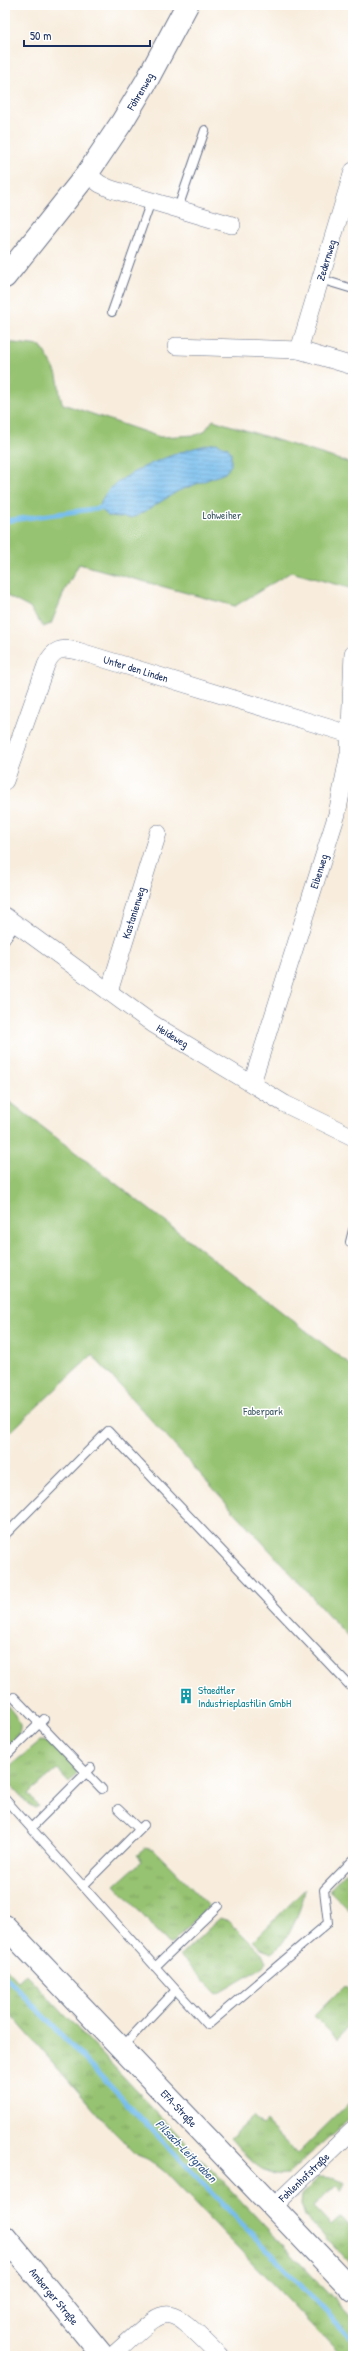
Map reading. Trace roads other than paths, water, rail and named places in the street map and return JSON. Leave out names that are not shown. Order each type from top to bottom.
[{"type":"street","name":"Föhrenweg","points":[[5,277],[87,174],[146,82],[187,5]]},
{"type":"street","name":"Zedernweg","points":[[299,350],[320,279],[347,214],[353,171]]},
{"type":"street","points":[[87,174],[100,184],[111,189],[232,225]]},
{"type":"street","points":[[176,346],[299,350],[353,366]]},
{"type":"street","name":"Unter den Linden","points":[[5,781],[46,665],[53,652],[63,648],[78,651],[349,734]]},
{"type":"street","name":"Eibenweg","points":[[252,1083],[337,814],[345,777],[349,734],[353,653]]},
{"type":"street","name":"Kastanienweg","points":[[110,992],[158,834]]},
{"type":"street","name":"Heideweg","points":[[10,921],[153,1024],[286,1104],[353,1136]]},
{"type":"street","name":"EFA-Straße","points":[[5,1926],[353,2291]]},
{"type":"street","name":"Fohlenhofstraße","points":[[273,2207],[353,2130]]},
{"type":"street","name":"Amberger Straße","points":[[5,2237],[103,2356]]},
{"type":"street","points":[[112,2356],[151,2320],[161,2314],[169,2313],[178,2316],[188,2324],[220,2356]]},
{"type":"lane","points":[[178,208],[205,130]]},
{"type":"lane","points":[[112,312],[151,201]]},
{"type":"lane","points":[[320,279],[353,288]]},
{"type":"lane","points":[[5,940],[10,921]]},
{"type":"lane","points":[[350,1242],[353,1230]]},
{"type":"lane","points":[[5,1535],[108,1431],[353,1689]]},
{"type":"lane","points":[[14,1696],[42,1721],[88,1770],[102,1789]]},
{"type":"lane","points":[[5,1757],[42,1721]]},
{"type":"lane","points":[[31,1828],[88,1770]]},
{"type":"lane","points":[[5,1799],[208,2025],[328,1923],[324,1890],[353,1860]]},
{"type":"lane","points":[[83,1886],[141,1827],[118,1808]]},
{"type":"lane","points":[[155,1967],[218,1906]]},
{"type":"lane","points":[[121,2047],[176,1990]]},
{"type":"water","name":"Lohweiher","points":[[216,443],[228,448],[231,453],[231,465],[225,473],[178,491],[139,515],[130,518],[108,516],[100,508],[104,496],[114,485],[130,474],[148,465],[187,450]]},
{"type":"waterway","points":[[5,521],[100,508]]},
{"type":"waterway","name":"Pilsach-Leitgraben","points":[[5,1976],[353,2340]]},
{"type":"place","name":"Staedtler Industrieplastilin GmbH","points":[[186,1696]]},
{"type":"park label","name":"Faberpark","points":[[263,1411]]}]
